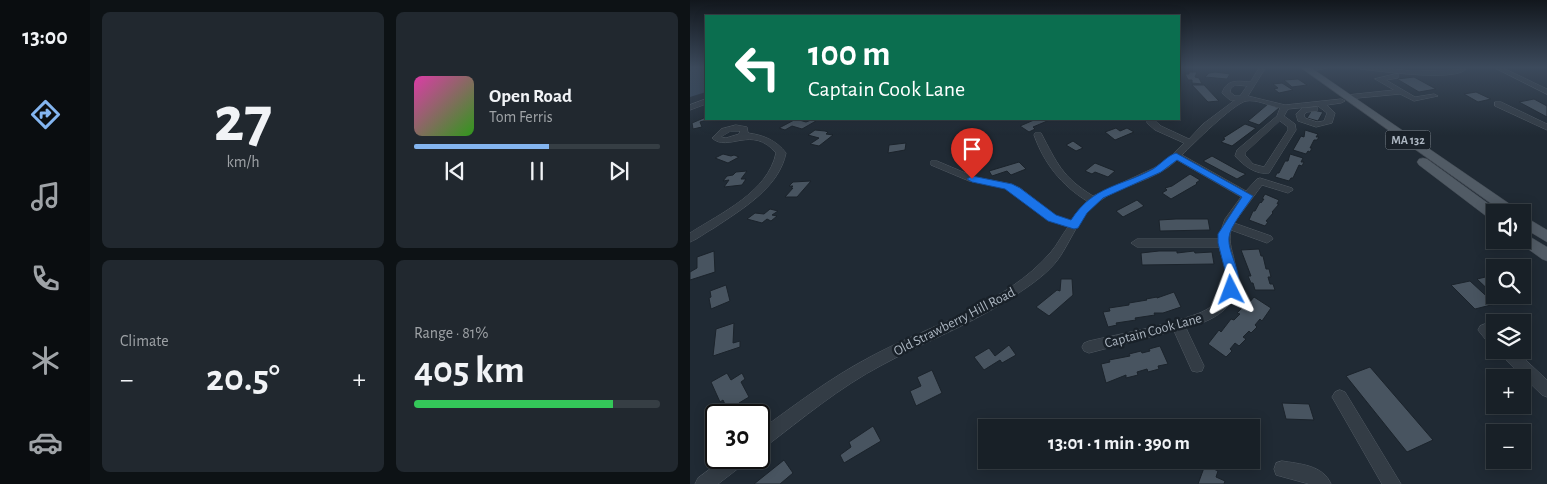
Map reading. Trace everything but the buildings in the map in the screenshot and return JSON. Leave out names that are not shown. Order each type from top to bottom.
[{"type":"main road","name":"MA 132","points":[[1329,90],[1500,204]]},
{"type":"main road","name":"MA 132","points":[[1332,90],[1486,209]]},
{"type":"main road","points":[[1531,226],[1547,237]]},
{"type":"main road","points":[[1531,243],[1547,255]]},
{"type":"street","points":[[1226,90],[1226,93],[1230,96],[1254,99],[1285,107],[1402,92]]},
{"type":"street","name":"Old Strawberry Hill Road","points":[[770,433],[840,381],[884,357],[982,310],[1014,290],[1048,263],[1063,244],[1083,211],[1093,200],[1115,188],[1157,170],[1176,156],[1206,126],[1242,98],[1247,90]]},
{"type":"street","points":[[1398,90],[1414,99],[1434,96]]},
{"type":"street","points":[[690,108],[705,101]]},
{"type":"street","points":[[1498,104],[1547,127]]},
{"type":"street","points":[[1280,117],[1292,126],[1292,130],[1266,171],[1246,164],[1240,156],[1240,152],[1280,117],[1285,107]]},
{"type":"street","points":[[1150,121],[1158,128],[1190,142]]},
{"type":"street","points":[[1038,135],[1043,150],[1056,169],[1076,191],[1093,200]]},
{"type":"street","points":[[690,238],[759,190],[772,177],[780,164],[781,153],[775,145],[767,141],[743,136]]},
{"type":"street","points":[[1176,156],[1248,196]]},
{"type":"street","points":[[934,163],[972,179],[1008,186],[1052,218],[1074,225]]},
{"type":"street","name":"Captain Cook Lane","points":[[1089,347],[1197,320],[1213,313],[1228,298],[1231,290],[1232,274],[1224,243],[1224,234],[1228,224],[1260,181],[1288,190]]},
{"type":"street","points":[[1228,224],[1267,240]]},
{"type":"street","points":[[1136,243],[1224,243]]},
{"type":"street","points":[[1178,325],[1197,366]]},
{"type":"street","points":[[1514,359],[1547,390]]},
{"type":"street","points":[[1340,397],[1392,484]]},
{"type":"street","points":[[704,484],[724,469]]},
{"type":"street","points":[[1282,469],[1313,476],[1322,484]]},
{"type":"water","points":[[690,90],[705,90],[705,92],[690,97]]},
{"type":"route","points":[[972,179],[1008,186],[1052,218],[1074,225],[1093,200],[1105,192],[1157,170],[1176,156],[1248,196],[1226,228],[1223,238],[1232,274],[1231,290]]}]
